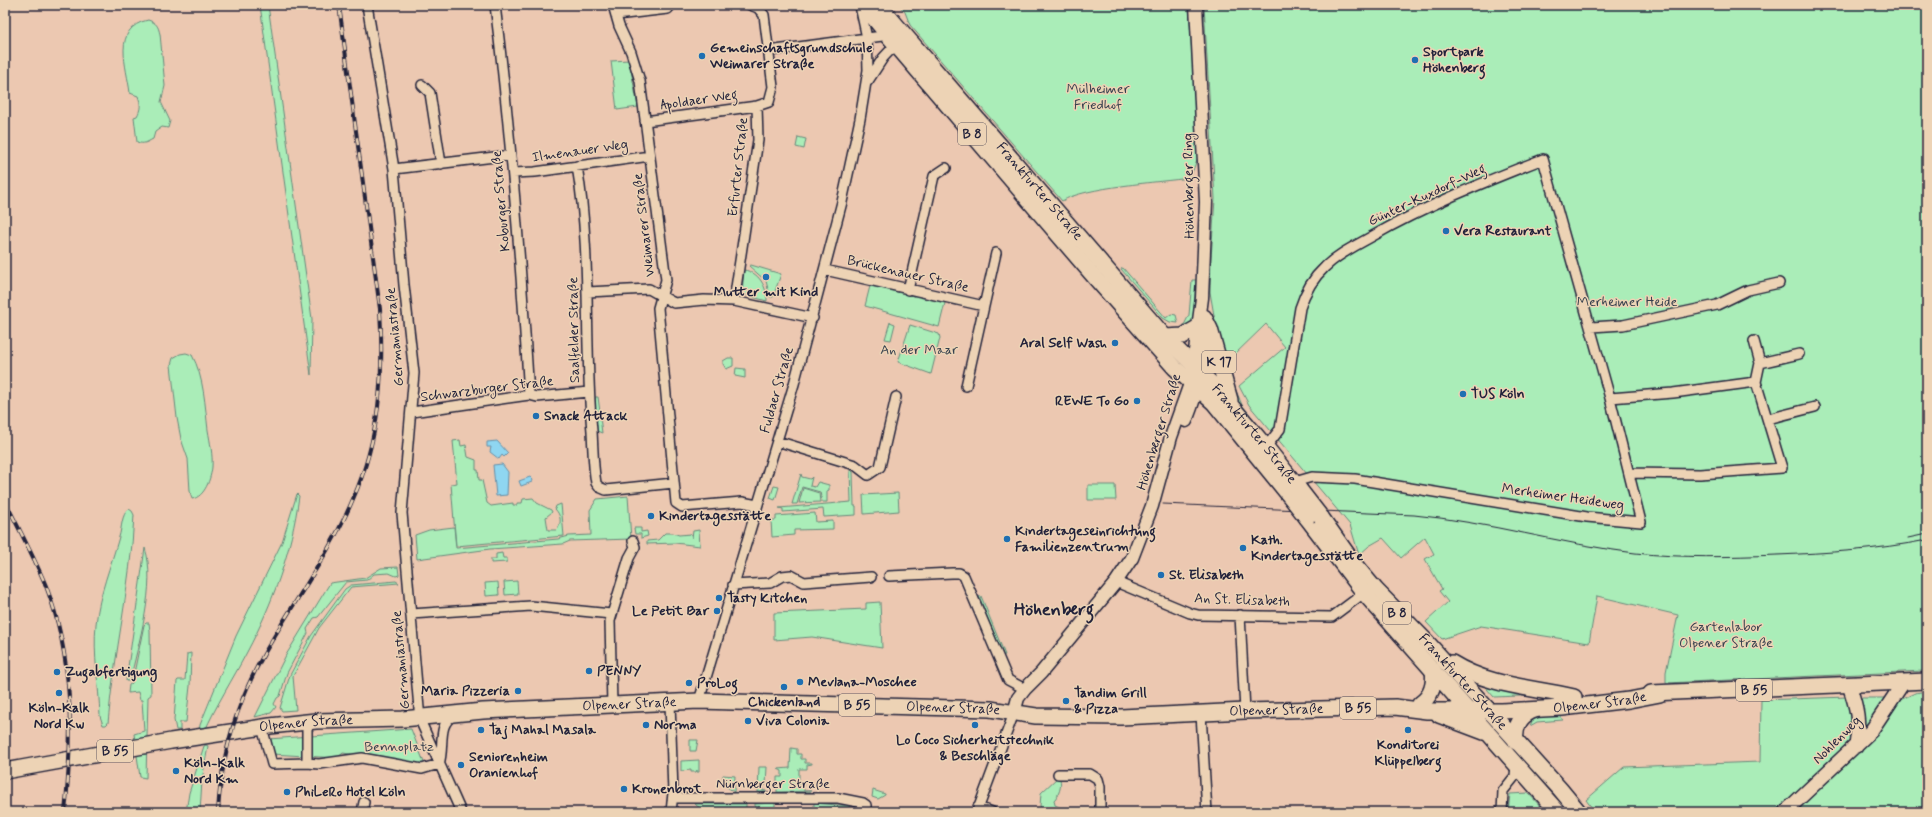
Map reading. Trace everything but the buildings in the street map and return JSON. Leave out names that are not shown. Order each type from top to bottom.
[{"type":"main road","name":"Frankfurter Straße","points":[[863,5],[896,38],[1103,276],[1175,368],[1196,378],[1232,407],[1266,447],[1291,488]]},
{"type":"main road","name":"Frankfurter Straße","points":[[879,5],[896,38]]},
{"type":"main road","name":"Frankfurter Straße","points":[[1103,276],[1165,337],[1218,407],[1291,488],[1314,518],[1396,611],[1426,641],[1579,812]]},
{"type":"main road","points":[[1165,337],[1183,336],[1200,323]]},
{"type":"main road","name":"K 17","points":[[1200,323],[1210,329],[1232,407]]},
{"type":"main road","name":"Frankfurter Straße","points":[[1314,518],[1364,593],[1433,670],[1486,733],[1516,764],[1558,812]]},
{"type":"main road","points":[[1426,641],[1452,663],[1480,677],[1505,684],[1574,697]]},
{"type":"main road","points":[[1433,670],[1434,683],[1423,707],[1486,733]]},
{"type":"main road","name":"Olpener Straße","points":[[1485,706],[1628,692],[1660,694],[1849,686],[1903,683],[1926,678]]},
{"type":"main road","name":"Nohlenweg","points":[[1785,812],[1871,731],[1903,683]]},
{"type":"main road","points":[[1849,686],[1856,705],[1858,716],[1856,746]]},
{"type":"main road","name":"Olpener Straße","points":[[1485,706],[1538,710],[1629,700],[1660,694]]},
{"type":"main road","name":"Olpener Straße","points":[[5,771],[85,756],[262,727],[307,722],[420,717],[483,711],[670,702],[699,701],[983,709],[1047,716],[1121,718],[1245,711],[1464,707]]},
{"type":"main road","name":"B 55","points":[[1464,707],[1485,706]]},
{"type":"main road","points":[[1516,742],[1516,726],[1519,720],[1528,713],[1538,710]]},
{"type":"street","name":"Germaniastraße","points":[[367,5],[394,169],[404,285],[414,373],[412,412],[402,513],[420,717],[422,726],[461,812]]},
{"type":"street","name":"Koburger Straße","points":[[495,5],[503,71],[520,251],[528,395]]},
{"type":"street","name":"Weimarer Straße","points":[[613,5],[632,52],[640,81],[666,280],[658,308],[676,503],[680,507],[742,502],[757,505]]},
{"type":"street","points":[[616,15],[668,9],[671,5]]},
{"type":"street","name":"Erfurter Straße","points":[[734,301],[758,140],[757,106],[769,102],[773,86],[764,15],[758,8],[750,5]]},
{"type":"street","name":"Fuldaer Straße","points":[[699,701],[813,318],[848,178],[867,84],[867,38],[860,5]]},
{"type":"street","name":"Höhenberger Ring","points":[[1196,5],[1206,202],[1200,323]]},
{"type":"street","points":[[768,51],[867,38],[896,38]]},
{"type":"street","name":"Fuldaer Straße","points":[[867,84],[878,64],[896,38]]},
{"type":"street","points":[[422,85],[430,93],[441,164]]},
{"type":"street","name":"Apoldaer Weg","points":[[645,121],[757,106]]},
{"type":"street","name":"Ilmenauer Weg","points":[[394,169],[511,155]]},
{"type":"street","name":"Ilmenauer Weg","points":[[513,173],[535,172],[650,156]]},
{"type":"street","name":"Günter-Kuxdorf-Weg","points":[[1266,447],[1280,429],[1303,297],[1315,278],[1325,266],[1340,255],[1418,211],[1543,160],[1591,328]]},
{"type":"street","name":"Saalfelder Straße","points":[[577,166],[583,201],[587,259],[589,392],[596,480],[598,486],[603,490],[674,482]]},
{"type":"street","points":[[908,290],[934,176],[946,168]]},
{"type":"street","points":[[966,386],[996,252]]},
{"type":"street","name":"Brückenauer Straße","points":[[825,270],[984,306]]},
{"type":"street","points":[[1591,328],[1624,325],[1717,305],[1748,290],[1779,283]]},
{"type":"street","points":[[587,292],[649,288],[674,303],[704,300],[734,301],[813,318]]},
{"type":"street","name":"K 17","points":[[1196,378],[1206,349],[1200,323]]},
{"type":"street","name":"Merheimer Heideweg","points":[[1291,488],[1312,477],[1355,479],[1587,516],[1641,522],[1630,473],[1591,328]]},
{"type":"street","points":[[1630,473],[1708,474],[1782,468],[1756,382],[1760,363],[1754,341]]},
{"type":"street","points":[[1760,363],[1799,354]]},
{"type":"street","name":"Höhenberger Straße","points":[[1014,712],[1018,698],[1024,689],[1041,673],[1116,582],[1132,558],[1152,506],[1160,493],[1196,378]]},
{"type":"street","points":[[1610,398],[1673,393],[1756,382]]},
{"type":"street","name":"Schwarzburger Straße","points":[[412,412],[528,395],[538,397],[589,392]]},
{"type":"street","points":[[777,441],[855,465],[868,475],[880,467],[896,397]]},
{"type":"street","points":[[1768,419],[1815,407]]},
{"type":"street","points":[[612,705],[611,614],[629,558],[635,547],[633,541]]},
{"type":"street","points":[[889,576],[959,573],[964,576],[1008,680],[1024,689]]},
{"type":"street","points":[[734,585],[770,583],[782,576],[792,575],[804,582],[871,576]]},
{"type":"street","name":"An St. Elisabeth","points":[[1116,582],[1198,615],[1332,617],[1337,616],[1364,593]]},
{"type":"street","points":[[411,614],[531,606],[611,614]]},
{"type":"street","points":[[1240,615],[1245,711]]},
{"type":"street","points":[[670,702],[673,798],[671,812]]},
{"type":"street","points":[[992,812],[978,810],[1014,712]]},
{"type":"street","points":[[262,727],[272,764],[319,764],[362,758],[422,769],[439,764],[442,754],[444,726],[450,717],[459,714]]},
{"type":"street","points":[[1201,714],[1207,812]]},
{"type":"street","points":[[307,722],[307,763]]},
{"type":"street","points":[[1502,812],[1503,791],[1515,776],[1516,764]]},
{"type":"street","points":[[1058,774],[1090,774],[1098,779],[1100,787],[1100,812]]},
{"type":"street","name":"Nürnberger Straße","points":[[673,798],[838,798],[863,803],[866,806],[866,812]]},
{"type":"street","points":[[362,812],[364,802]]},
{"type":"green space","points":[[260,5],[268,5],[312,319],[311,375]]},
{"type":"green space","name":"Mülheimer Friedhof","points":[[899,5],[1189,5],[1198,157],[1190,178],[1142,183],[1087,192],[1062,201],[910,25],[905,12]]},
{"type":"green space","name":"Merheimer Heide","points":[[1204,5],[1927,5],[1927,660],[1924,671],[1666,683],[1666,672],[1678,615],[1597,596],[1589,643],[1481,626],[1442,639],[1426,622],[1448,602],[1439,591],[1442,589],[1425,559],[1434,554],[1425,537],[1401,558],[1383,538],[1369,546],[1359,555],[1350,525],[1249,405],[1239,386],[1285,347],[1266,324],[1232,357],[1228,366],[1223,368],[1210,292],[1215,199]]},
{"type":"green space","points":[[148,20],[157,25],[159,29],[165,86],[161,102],[170,121],[168,128],[162,127],[155,132],[153,139],[142,143],[137,142],[134,117],[137,116],[139,111],[140,102],[138,96],[130,93],[124,50],[125,40],[129,31],[136,24]]},
{"type":"green space","points":[[629,60],[638,107],[617,110],[611,61]]},
{"type":"green space","points":[[798,137],[806,139],[804,149],[796,147]]},
{"type":"green space","points":[[751,265],[781,274],[773,297],[770,297],[766,281],[749,266]]},
{"type":"green space","points":[[1123,268],[1166,318],[1171,314],[1176,315],[1178,323],[1170,322],[1163,318],[1121,269]]},
{"type":"green space","points":[[744,270],[754,274],[761,281],[766,291],[767,301],[742,294]]},
{"type":"green space","points":[[1192,280],[1196,280],[1193,319],[1191,324],[1183,327],[1189,315]]},
{"type":"green space","points":[[870,286],[945,303],[939,327],[865,306]]},
{"type":"green space","points":[[890,322],[895,324],[891,340],[885,339]]},
{"type":"green space","name":"An der Maar","points":[[910,325],[939,334],[940,338],[931,374],[898,362]]},
{"type":"green space","points":[[186,353],[192,355],[202,382],[212,458],[209,481],[204,491],[197,498],[192,499],[188,459],[181,439],[177,418],[171,365],[173,358],[180,354]]},
{"type":"green space","points":[[728,358],[733,358],[733,366],[726,369],[723,361]]},
{"type":"green space","points":[[736,368],[745,369],[745,378],[735,376]]},
{"type":"green space","points":[[1232,381],[1242,405],[1268,437],[1263,437],[1238,405]]},
{"type":"green space","points":[[595,397],[598,397],[600,412],[595,411]]},
{"type":"green space","points":[[596,417],[600,417],[602,433],[597,431]]},
{"type":"green space","points":[[460,440],[461,446],[466,445],[468,457],[476,460],[476,470],[478,470],[479,480],[482,480],[487,503],[491,506],[513,503],[513,505],[517,505],[517,503],[522,503],[523,499],[533,498],[537,503],[551,510],[552,512],[546,517],[548,530],[557,530],[560,525],[559,514],[555,509],[556,506],[561,504],[564,536],[456,546],[451,484],[457,483],[453,441]]},
{"type":"green space","points":[[850,469],[853,472],[854,506],[856,506],[856,515],[824,517],[823,509],[783,512],[783,509],[779,508],[851,502]]},
{"type":"green space","points":[[801,474],[802,477],[810,479],[812,477],[810,486],[815,487],[818,482],[829,485],[829,490],[827,491],[827,502],[822,502],[820,492],[802,487],[797,504],[792,504]]},
{"type":"green space","points":[[1088,485],[1115,485],[1116,500],[1088,500]]},
{"type":"green space","points":[[774,486],[779,487],[775,500],[770,498]]},
{"type":"green space","points":[[803,488],[819,493],[820,502],[799,503]]},
{"type":"green space","points":[[898,493],[899,511],[864,514],[863,495]]},
{"type":"green space","points":[[297,494],[299,496],[292,536],[280,576],[265,615],[204,733],[199,732],[200,725],[236,636],[282,542]]},
{"type":"green space","points":[[628,496],[631,539],[570,541],[563,544],[490,549],[417,559],[415,535],[429,530],[454,527],[456,548],[591,535],[590,510],[597,499]]},
{"type":"green space","points":[[129,509],[134,515],[130,567],[114,671],[108,723],[103,725],[100,716],[96,659],[96,624],[102,591],[120,534],[124,514]]},
{"type":"green space","points":[[815,513],[816,522],[833,521],[833,529],[794,530],[794,535],[772,537],[771,520],[776,520],[776,516]]},
{"type":"green space","points":[[634,528],[641,528],[641,532],[647,531],[648,536],[641,538],[641,534],[635,534]]},
{"type":"green space","points":[[699,530],[700,546],[675,543],[647,544],[647,541],[658,540],[665,533],[679,535],[691,534],[692,538],[693,531]]},
{"type":"green space","points":[[145,548],[149,579],[148,596],[130,681],[126,681]]},
{"type":"green space","points":[[502,553],[503,558],[507,558],[507,562],[491,563],[491,559],[496,559],[496,554]]},
{"type":"green space","points":[[398,567],[399,575],[396,576],[389,573],[374,574],[367,580],[346,582],[318,617],[314,618],[307,629],[308,633],[287,673],[280,696],[274,704],[276,707],[271,713],[255,717],[286,655],[330,583],[365,578],[381,568]]},
{"type":"green space","points":[[396,581],[399,583],[351,587],[319,628],[293,676],[296,710],[282,711],[280,708],[290,675],[311,636],[345,589],[351,585]]},
{"type":"green space","points":[[517,581],[518,594],[505,595],[504,582]]},
{"type":"green space","points":[[498,582],[499,595],[486,596],[485,583]]},
{"type":"green space","points":[[979,596],[981,596],[1005,655],[1002,656]]},
{"type":"green space","points":[[880,602],[882,648],[812,637],[774,640],[774,613],[866,609],[866,603]]},
{"type":"green space","points":[[149,623],[150,631],[151,695],[148,697],[146,778],[140,777],[134,734],[144,731],[142,700],[140,700],[138,692],[128,693],[129,685],[132,683],[144,625]]},
{"type":"green space","points":[[191,653],[190,686],[186,722],[180,722],[180,730],[176,730],[174,720],[177,681],[185,680],[187,654]]},
{"type":"green space","points":[[1480,681],[1545,695],[1494,697]]},
{"type":"green space","points":[[1927,691],[1927,812],[1792,812],[1898,701],[1915,693]]},
{"type":"green space","points":[[1848,697],[1852,732],[1848,746],[1778,812],[1595,812],[1586,800],[1624,767],[1760,762],[1761,700]]},
{"type":"green space","points":[[1857,698],[1888,698],[1862,734]]},
{"type":"green space","points":[[1558,713],[1563,720],[1537,722],[1530,726],[1534,716]]},
{"type":"green space","name":"Bennoplatz","points":[[411,729],[425,765],[343,753],[337,758],[272,754],[268,739]]},
{"type":"green space","points":[[690,740],[698,740],[696,751],[690,751]]},
{"type":"green space","points":[[204,746],[208,746],[202,780],[200,812],[186,812],[189,793]]},
{"type":"green space","points":[[791,748],[797,749],[797,754],[801,754],[801,759],[805,759],[805,763],[812,763],[807,765],[807,769],[799,769],[799,784],[803,784],[804,791],[811,791],[777,792],[777,777],[782,777],[782,771],[778,769],[790,768]]},
{"type":"green space","points":[[699,760],[699,772],[697,772],[697,770],[696,772],[691,772],[691,770],[681,771],[681,761]]},
{"type":"green space","points":[[759,767],[767,767],[766,785],[762,785],[762,790],[766,792],[758,792]]},
{"type":"green space","points":[[723,775],[735,776],[734,792],[723,784]]},
{"type":"green space","points":[[1058,777],[1061,785],[1059,793],[1054,800],[1055,805],[1063,809],[1067,809],[1067,812],[1044,812],[1040,806],[1041,793]]},
{"type":"green space","points":[[873,790],[885,795],[878,799],[872,797]]},
{"type":"green space","points":[[1528,793],[1546,812],[1508,812],[1510,794]]},
{"type":"green space","points":[[775,803],[775,807],[758,807],[758,812],[755,812],[755,804]]},
{"type":"green space","points":[[814,803],[849,806],[852,812],[847,812],[847,808],[832,808],[832,812],[814,812]]},
{"type":"green space","points":[[695,804],[746,804],[746,812],[712,812],[700,808]]},
{"type":"water","points":[[497,441],[508,453],[504,457],[502,455],[499,459],[490,452],[491,447],[487,447],[487,442]]},
{"type":"water","points":[[502,464],[508,472],[507,495],[496,496],[493,465]]},
{"type":"water","points":[[530,477],[533,480],[532,482],[521,486],[519,481]]},
{"type":"tram line","points":[[1163,504],[1414,515],[1442,518],[1607,549],[1670,556],[1723,557],[1814,553],[1871,549],[1927,540]]},
{"type":"tram line","points":[[1908,538],[1927,534]]},
{"type":"railway","points":[[218,812],[227,750],[238,711],[254,672],[322,559],[344,519],[362,476],[369,453],[378,406],[381,358],[380,309],[339,5]]},
{"type":"railway","points":[[5,501],[46,586],[62,641],[69,698],[70,726],[68,783],[65,812]]},
{"type":"place","name":"Gemeinschaftsgrundschule Weimarer Straße","points":[[702,56]]},
{"type":"place","name":"Sportpark Höhenberg","points":[[1415,60]]},
{"type":"place","name":"Vera Restaurant","points":[[1446,231]]},
{"type":"place","name":"Mutter mit Kind","points":[[766,277]]},
{"type":"place","name":"Aral Self Wash","points":[[1115,343]]},
{"type":"place","name":"TUS Köln","points":[[1463,394]]},
{"type":"place","name":"REWE To Go","points":[[1137,401]]},
{"type":"place","name":"Snack Attack","points":[[536,416]]},
{"type":"place","name":"Kindertagesstätte","points":[[651,516]]},
{"type":"place","name":"Kindertageseinrichtung Familienzentrum","points":[[1007,539]]},
{"type":"place","name":"Kath. Kindertagesstätte","points":[[1243,548]]},
{"type":"place","name":"St. Elisabeth","points":[[1161,575]]},
{"type":"place","name":"Tasty Kitchen","points":[[719,598]]},
{"type":"place","name":"Le Petit Bar","points":[[717,611]]},
{"type":"place","name":"PENNY","points":[[589,671]]},
{"type":"place","name":"Zugabfertigung","points":[[57,672]]},
{"type":"place","name":"Mevlana-Moschee","points":[[800,682]]},
{"type":"place","name":"ProLog","points":[[689,683]]},
{"type":"place","name":"Chickenland","points":[[784,687]]},
{"type":"place","name":"Maria Pizzeria","points":[[518,691]]},
{"type":"place","name":"Köln-Kalk Nord Kw","points":[[59,693]]},
{"type":"place","name":"Tandim Grill & Pizza","points":[[1066,701]]},
{"type":"place","name":"Viva Colonia","points":[[748,721]]},
{"type":"place","name":"Norma","points":[[646,725]]},
{"type":"place","name":"Lo Coco Sicherheitstechnik & Beschläge","points":[[975,725]]},
{"type":"place","name":"Taj Mahal Masala","points":[[481,730]]},
{"type":"place","name":"Konditorei Klüppelberg","points":[[1408,730]]},
{"type":"place","name":"Seniorenheim Oranienhof","points":[[461,765]]},
{"type":"place","name":"Köln-Kalk Nord Km","points":[[176,771]]},
{"type":"place","name":"Kronenbrot","points":[[624,789]]},
{"type":"place","name":"PhiLeRo Hotel Köln","points":[[287,792]]},
{"type":"district","name":"Höhenberg","points":[[1054,610]]},
{"type":"park label","name":"Gartenlabor Olpener Straße","points":[[1726,636]]}]
